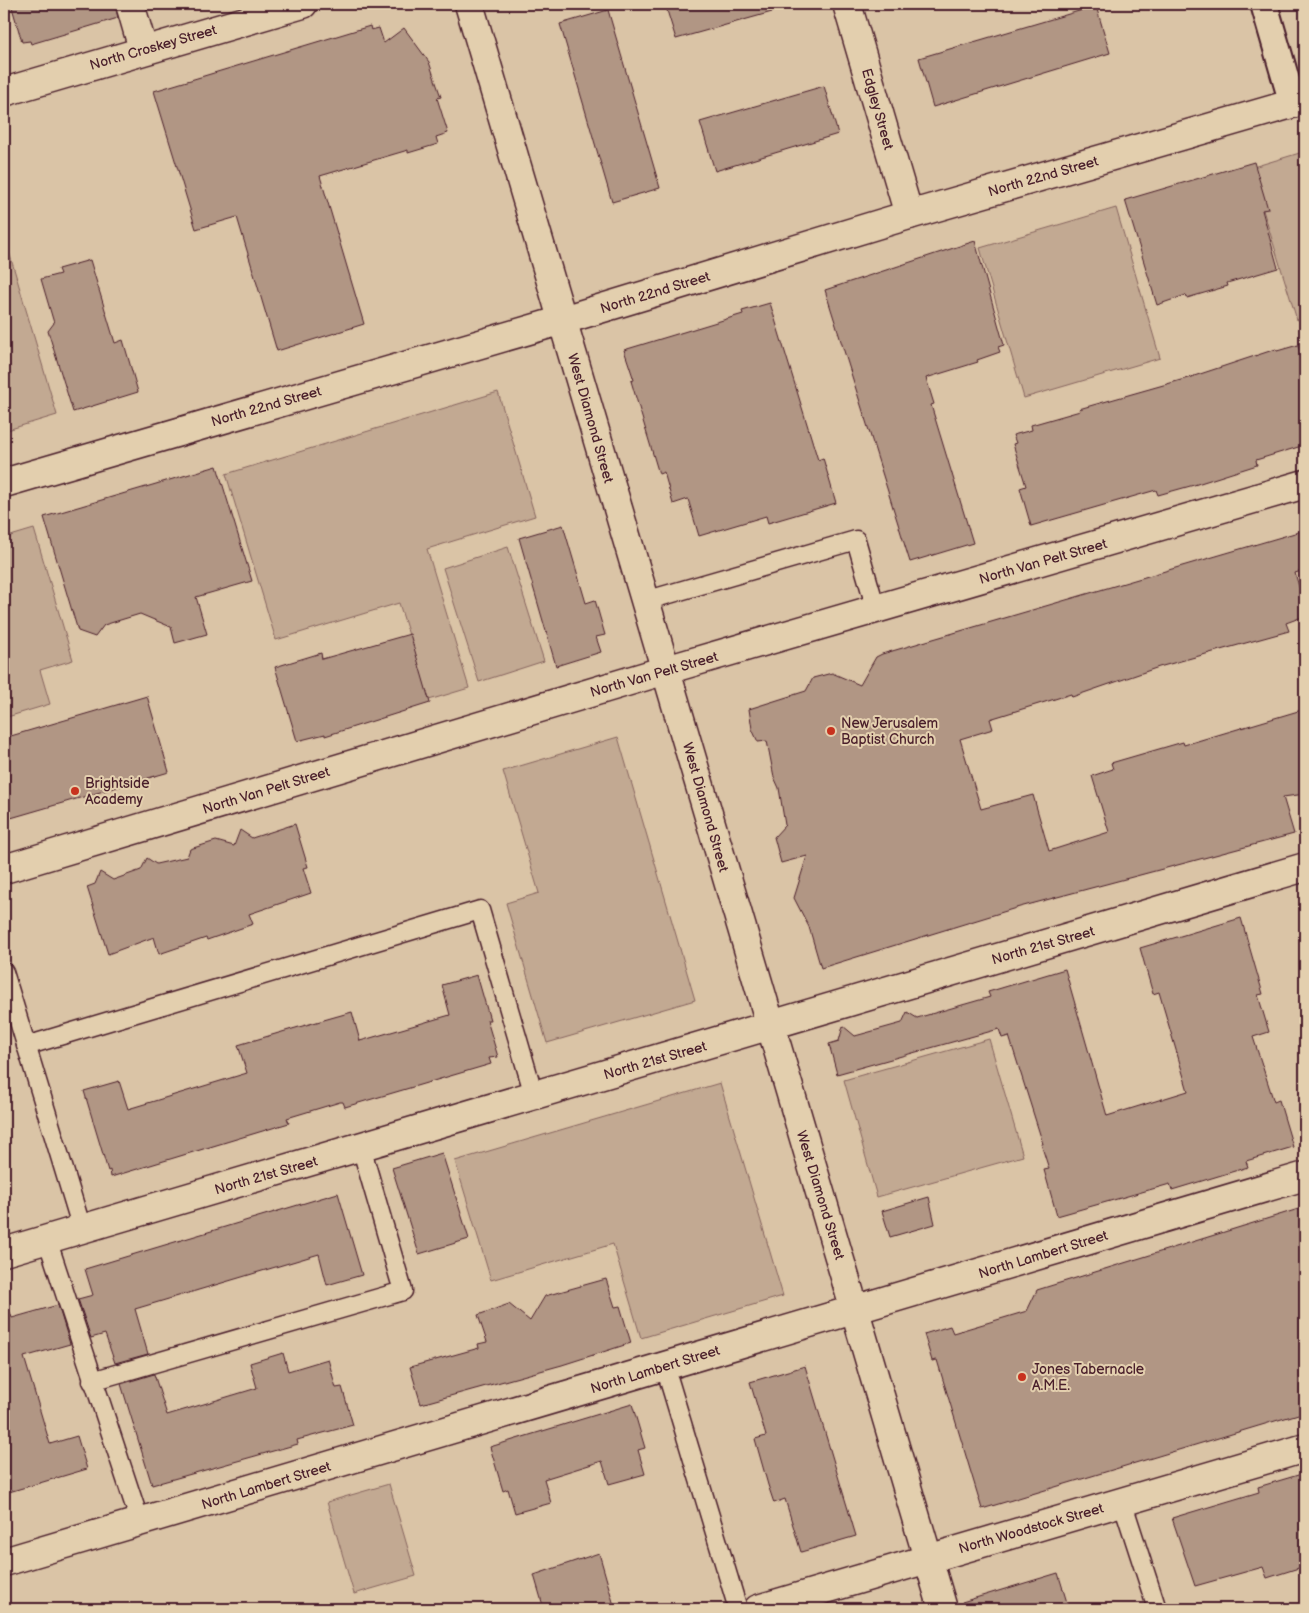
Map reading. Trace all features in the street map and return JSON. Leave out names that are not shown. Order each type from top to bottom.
[{"type":"street","points":[[130,4],[144,49]]},
{"type":"street","name":"North Croskey Street","points":[[4,92],[144,49],[302,4]]},
{"type":"street","name":"West Diamond Street","points":[[469,4],[944,1609]]},
{"type":"street","name":"Edgley Street","points":[[847,4],[909,214]]},
{"type":"street","points":[[1264,4],[1299,102]]},
{"type":"street","name":"North 22nd Street","points":[[4,482],[562,320],[909,214],[1299,102]]},
{"type":"street","name":"North Van Pelt Street","points":[[4,869],[666,670],[1305,484]]},
{"type":"street","name":"North 21st Street","points":[[4,1252],[1305,867]]},
{"type":"street","name":"North Lambert Street","points":[[4,1562],[1305,1176]]},
{"type":"street","name":"North Woodstock Street","points":[[758,1609],[1305,1448]]},
{"type":"lane","points":[[645,601],[856,540],[876,609]]},
{"type":"lane","points":[[26,1046],[480,910],[534,1095]]},
{"type":"lane","points":[[4,972],[82,1229]]},
{"type":"lane","points":[[92,1381],[403,1291],[361,1147]]},
{"type":"lane","points":[[47,1239],[92,1381],[140,1522]]},
{"type":"lane","points":[[664,1366],[738,1609]]},
{"type":"lane","points":[[1122,1502],[1157,1609]]},
{"type":"shaded area","points":[[1303,152],[1305,161],[1305,317],[1297,320],[1250,168]]},
{"type":"shaded area","points":[[1116,208],[1160,358],[1024,398],[980,248]]},
{"type":"shaded area","points":[[4,235],[57,415],[4,431]]},
{"type":"shaded area","points":[[498,392],[535,516],[427,549],[469,688],[429,700],[399,603],[276,640],[226,474]]},
{"type":"shaded area","points":[[34,529],[73,660],[40,670],[50,704],[4,718],[4,538]]},
{"type":"shaded area","points":[[508,547],[544,661],[479,682],[443,568]]},
{"type":"shaded area","points":[[618,737],[695,1000],[547,1043],[506,903],[539,893],[503,771]]},
{"type":"shaded area","points":[[989,1039],[1023,1156],[877,1197],[844,1080]]},
{"type":"shaded area","points":[[720,1083],[783,1296],[641,1338],[613,1244],[491,1280],[455,1161]]},
{"type":"shaded area","points":[[389,1484],[416,1576],[354,1594],[327,1502]]},
{"type":"building","points":[[11,4],[115,4],[118,18],[31,44],[30,41],[22,42]]},
{"type":"building","points":[[665,4],[770,4],[772,12],[676,39]]},
{"type":"building","points":[[1096,6],[1110,53],[933,107],[919,58]]},
{"type":"building","points":[[608,10],[660,188],[612,202],[560,24]]},
{"type":"building","points":[[370,26],[371,30],[379,28],[384,43],[404,28],[429,62],[441,97],[437,98],[448,133],[436,137],[438,144],[408,153],[408,150],[320,176],[364,324],[277,351],[237,217],[196,229],[154,91]]},
{"type":"building","points":[[824,86],[838,134],[715,171],[700,122]]},
{"type":"building","points":[[1254,162],[1268,209],[1262,210],[1278,268],[1227,283],[1228,286],[1187,298],[1186,295],[1157,305],[1125,200]]},
{"type":"building","points":[[975,241],[1004,345],[998,347],[1000,352],[977,360],[978,362],[926,378],[934,404],[931,405],[973,543],[910,562],[825,290]]},
{"type":"building","points":[[90,260],[115,343],[123,340],[138,392],[73,412],[48,331],[54,323],[41,279],[60,274],[58,269]]},
{"type":"building","points":[[770,303],[818,460],[823,458],[836,503],[768,523],[766,516],[699,536],[688,499],[673,504],[664,472],[659,474],[631,381],[634,380],[624,350],[743,314],[742,311]]},
{"type":"building","points":[[1298,345],[1305,369],[1305,445],[1256,460],[1257,465],[1194,485],[1158,495],[1156,490],[1031,526],[1020,488],[1026,486],[1013,444],[1016,443],[1013,435],[1032,430],[1031,425],[1080,411],[1079,409],[1188,378],[1276,349],[1277,351]]},
{"type":"building","points":[[217,466],[252,581],[196,597],[207,634],[175,643],[171,627],[140,614],[104,625],[95,637],[78,631],[44,517]]},
{"type":"building","points":[[563,525],[586,603],[595,600],[605,635],[596,637],[601,652],[556,666],[519,538]]},
{"type":"building","points":[[1305,530],[1305,570],[1295,573],[1305,607],[1305,616],[1286,623],[1289,631],[1159,667],[1072,697],[1071,694],[990,719],[993,729],[960,739],[981,809],[1033,795],[1049,851],[1109,832],[1092,776],[1113,769],[1111,763],[1183,742],[1184,745],[1305,709],[1305,794],[1283,797],[1294,834],[1016,908],[821,968],[809,927],[794,898],[807,856],[781,863],[774,837],[785,825],[779,788],[774,777],[767,741],[758,742],[752,729],[749,709],[806,691],[813,678],[832,673],[860,685],[876,657],[882,654]]},
{"type":"building","points":[[410,634],[430,703],[325,736],[325,734],[297,741],[275,667],[321,653],[322,659]]},
{"type":"building","points":[[147,696],[169,772],[4,820],[4,738]]},
{"type":"building","points":[[295,824],[308,867],[303,868],[311,893],[249,914],[253,924],[207,940],[206,938],[159,954],[154,937],[108,954],[87,887],[95,884],[100,872],[113,880],[141,870],[147,858],[156,864],[187,857],[190,849],[216,841],[234,846],[240,830],[252,838]]},
{"type":"building","points":[[1241,918],[1263,994],[1258,995],[1269,1032],[1253,1037],[1274,1102],[1279,1100],[1293,1147],[1246,1161],[1248,1167],[1172,1190],[1170,1184],[1057,1216],[1044,1170],[1049,1169],[1041,1144],[1043,1144],[1009,1036],[1002,1038],[999,1029],[837,1074],[829,1044],[839,1041],[843,1026],[855,1036],[902,1023],[907,1012],[917,1018],[990,997],[988,992],[1065,969],[1107,1116],[1188,1091],[1159,992],[1153,994],[1140,948]]},
{"type":"building","points":[[477,975],[498,1057],[489,1058],[491,1064],[345,1107],[343,1102],[340,1102],[287,1118],[289,1123],[111,1177],[84,1091],[119,1081],[128,1109],[247,1073],[238,1045],[299,1027],[352,1012],[360,1041],[450,1015],[442,985]]},
{"type":"building","points":[[442,1153],[469,1239],[419,1254],[392,1168]]},
{"type":"building","points":[[338,1193],[362,1275],[327,1285],[319,1254],[135,1309],[148,1354],[115,1363],[105,1334],[91,1338],[78,1299],[93,1295],[85,1269]]},
{"type":"building","points":[[929,1197],[935,1224],[890,1237],[882,1211]]},
{"type":"building","points":[[1305,1207],[1305,1412],[982,1509],[937,1360],[932,1361],[924,1334],[950,1326],[953,1333],[1027,1311],[1037,1290]]},
{"type":"building","points":[[606,1279],[615,1307],[620,1306],[631,1343],[562,1365],[421,1404],[410,1367],[479,1348],[478,1344],[487,1342],[478,1315],[509,1304],[530,1321],[545,1296]]},
{"type":"building","points":[[58,1305],[70,1344],[24,1357],[50,1444],[77,1436],[87,1469],[9,1492],[4,1475],[4,1313],[10,1312],[12,1318]]},
{"type":"building","points":[[283,1353],[288,1371],[328,1359],[336,1388],[342,1387],[353,1425],[297,1440],[298,1444],[152,1485],[121,1384],[154,1374],[167,1415],[257,1388],[250,1363]]},
{"type":"building","points":[[805,1366],[856,1536],[801,1552],[785,1499],[774,1503],[768,1485],[755,1439],[766,1436],[750,1382]]},
{"type":"building","points":[[632,1404],[645,1448],[638,1450],[645,1474],[609,1484],[602,1461],[544,1479],[551,1503],[515,1513],[508,1489],[503,1491],[490,1447]]},
{"type":"building","points":[[1305,1473],[1305,1566],[1267,1578],[1263,1567],[1195,1586],[1172,1518],[1259,1492],[1258,1487]]},
{"type":"building","points":[[599,1553],[615,1609],[544,1609],[534,1575]]},
{"type":"building","points":[[1058,1573],[1069,1609],[963,1609],[962,1602]]},
{"type":"place","name":"New Jerusalem Baptist Church","points":[[831,731]]},
{"type":"place","name":"Brightside Academy","points":[[75,791]]},
{"type":"place","name":"Jones Tabernacle A.M.E.","points":[[1022,1377]]}]
